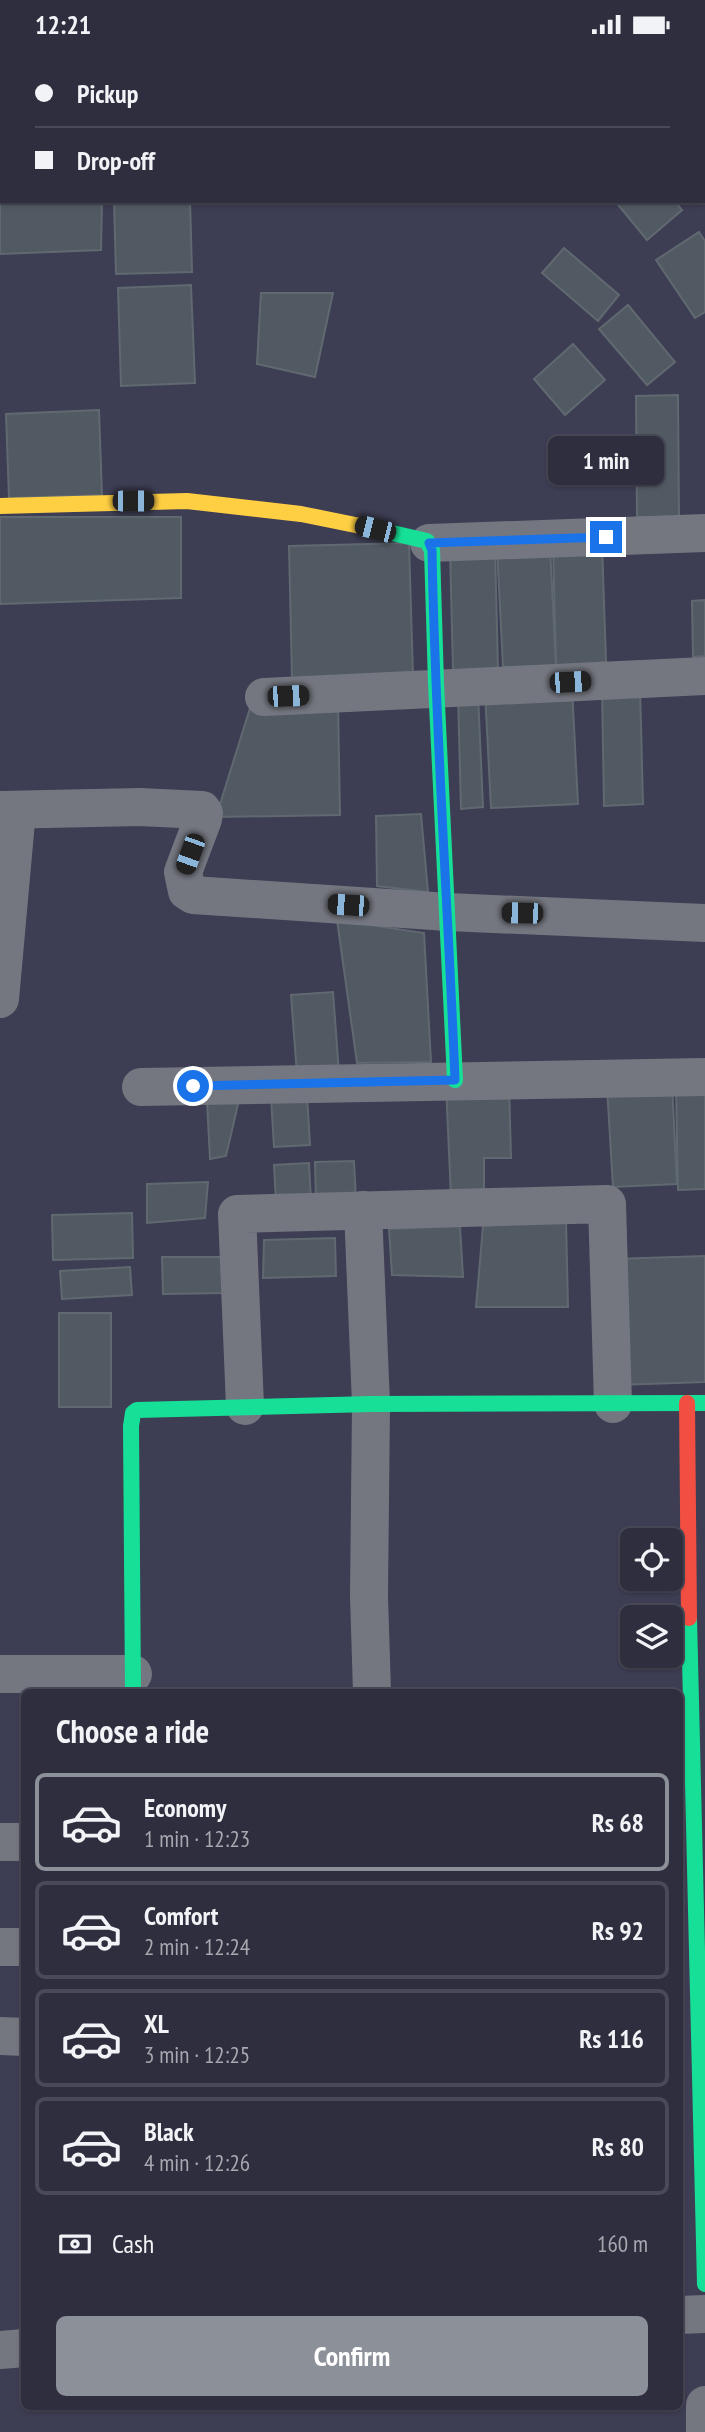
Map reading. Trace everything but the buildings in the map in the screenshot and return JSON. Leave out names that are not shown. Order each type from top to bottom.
[{"type":"street","points":[[0,506],[187,501],[257,507],[338,521],[429,543],[705,533]]},
{"type":"street","points":[[429,543],[432,550],[434,689],[455,1080]]},
{"type":"street","points":[[264,697],[705,676]]},
{"type":"street","points":[[0,999],[9,810],[140,807],[202,810],[204,813],[183,872],[187,891],[193,895],[448,912],[705,923]]},
{"type":"street","points":[[141,1087],[705,1077]]},
{"type":"street","points":[[246,1406],[237,1214],[607,1204],[613,1403]]},
{"type":"street","points":[[363,1210],[371,1404],[369,1596],[372,1689]]},
{"type":"street","points":[[687,1403],[687,1903],[690,2106],[705,2284]]},
{"type":"street","points":[[0,1674],[133,1683],[131,1426],[133,1413],[143,1409],[371,1404],[705,1403]]},
{"type":"street","points":[[0,1842],[21,1842]]},
{"type":"street","points":[[0,1947],[21,1947]]},
{"type":"street","points":[[0,2036],[21,2037]]},
{"type":"street","points":[[683,2315],[705,2313]]},
{"type":"street","points":[[0,2350],[21,2348]]},
{"type":"street","points":[[705,2405],[705,2432]]},
{"type":"traffic: fast","points":[[375,529],[427,541],[432,550],[455,1080]]},
{"type":"traffic: fast","points":[[133,1689],[131,1426],[133,1413],[137,1410],[371,1404],[705,1403]]},
{"type":"traffic: fast","points":[[689,1618],[705,2284]]},
{"type":"traffic: slow","points":[[0,506],[187,501],[301,514],[375,529]]},
{"type":"traffic: jam","points":[[687,1403],[689,1618]]},
{"type":"route","points":[[193,1086],[455,1080],[434,689],[432,550],[429,543],[606,537]]}]
